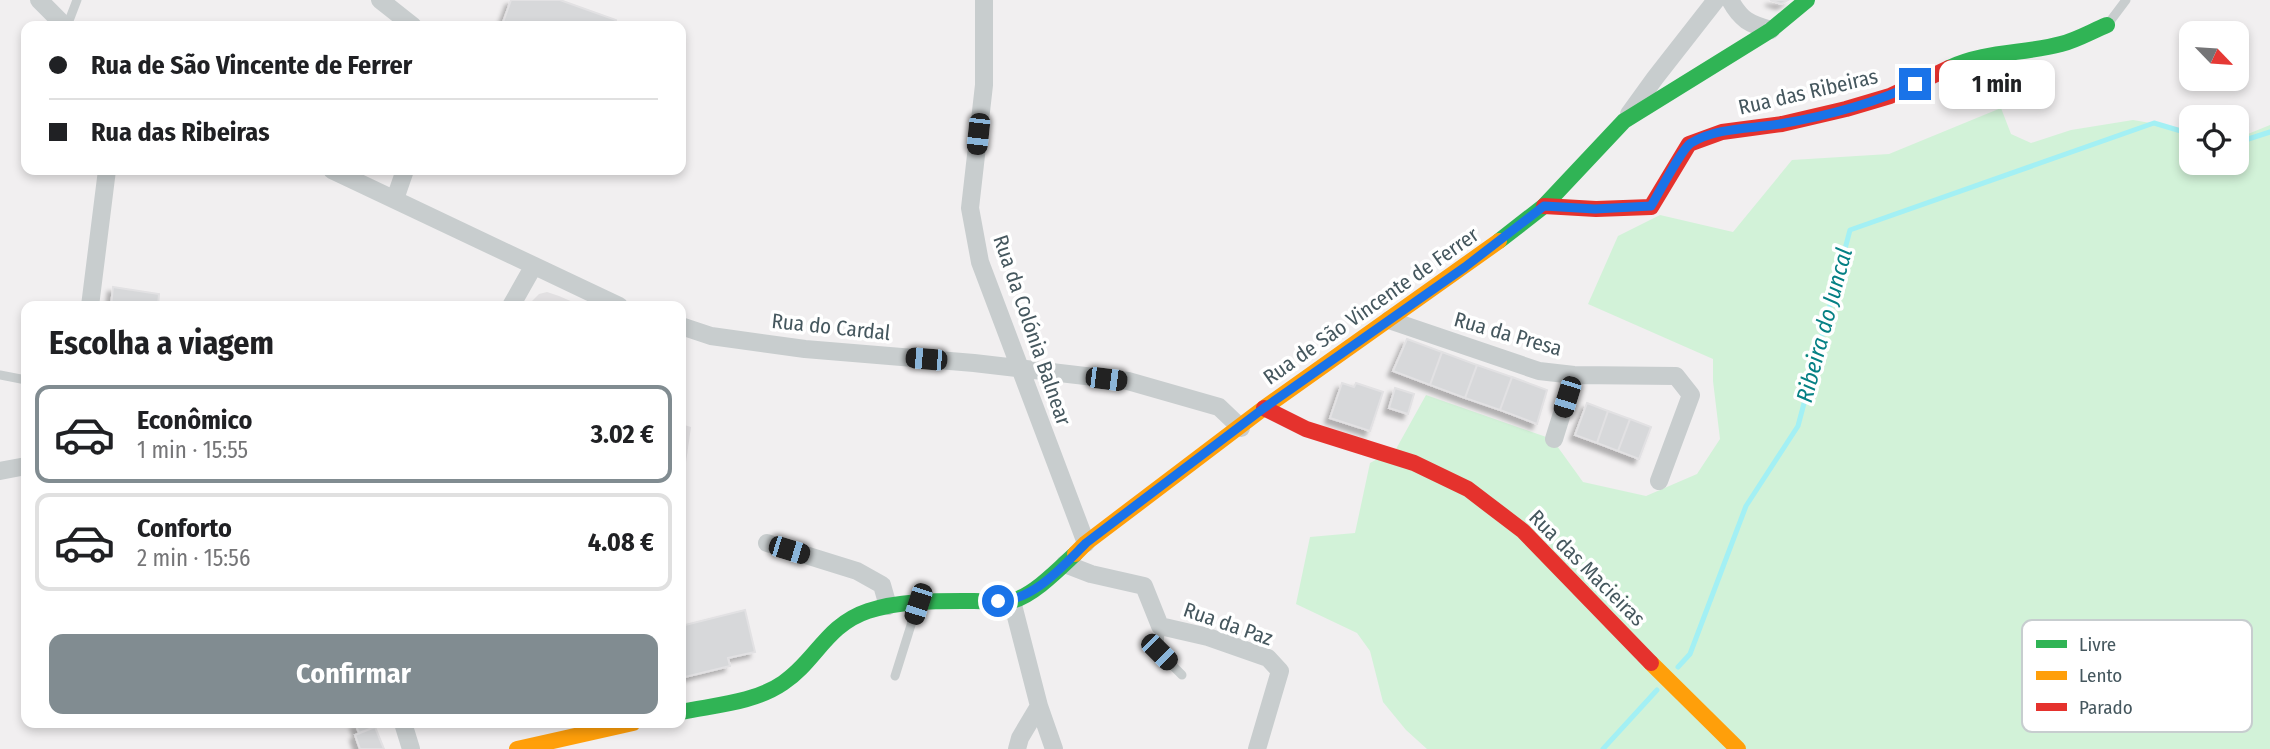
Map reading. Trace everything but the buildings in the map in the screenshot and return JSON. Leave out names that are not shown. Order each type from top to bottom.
[{"type":"street","points":[[39,0],[61,21]]},
{"type":"street","points":[[380,0],[407,21]]},
{"type":"street","name":"Rua da Colónia Balnear","points":[[984,0],[984,85],[970,208],[980,262],[1086,543]]},
{"type":"street","points":[[1624,121],[1654,78],[1716,0]]},
{"type":"street","points":[[1730,0],[1738,15],[1752,24],[1771,30]]},
{"type":"street","name":"Rua de São Vincente de Ferrer","points":[[1012,601],[1025,595],[1065,564],[1086,543],[1264,408],[1465,267],[1544,206],[1624,121],[1771,30],[1807,0]]},
{"type":"street","name":"Rua das Ribeiras","points":[[1544,206],[1595,209],[1651,206],[1689,144],[1722,132],[1782,124],[1846,109],[1891,96],[1963,61],[2062,44],[2107,25]]},
{"type":"street","points":[[91,301],[106,175]]},
{"type":"street","points":[[342,175],[608,301]]},
{"type":"street","points":[[395,200],[403,175]]},
{"type":"street","points":[[514,301],[533,267]]},
{"type":"street","name":"Rua da Presa","points":[[1390,320],[1539,371],[1574,375],[1676,376],[1691,395],[1659,481]]},
{"type":"street","name":"Rua do Cardal","points":[[686,328],[711,336],[805,349],[974,363],[1128,382],[1219,407],[1241,428]]},
{"type":"street","name":"Rua da Presa","points":[[1553,439],[1574,375]]},
{"type":"street","name":"Rua das Macieiras","points":[[1264,408],[1306,429],[1414,463],[1468,489],[1523,531],[1738,749]]},
{"type":"street","points":[[0,471],[21,467]]},
{"type":"street","points":[[766,543],[857,571],[882,585],[888,606]]},
{"type":"street","name":"Rua da Paz","points":[[1065,564],[1091,575],[1144,586],[1160,626],[1208,637],[1268,658],[1280,671],[1257,749]]},
{"type":"street","points":[[686,711],[769,691],[784,683],[833,631],[850,618],[867,611],[888,606],[1012,601],[1039,706],[1054,749]]},
{"type":"street","points":[[1017,749],[1020,738],[1039,706]]},
{"type":"street","points":[[405,728],[411,749]]},
{"type":"street","points":[[517,749],[611,728]]},
{"type":"lane","points":[[68,21],[77,0]]},
{"type":"lane","points":[[2107,25],[2126,0]]},
{"type":"lane","points":[[0,375],[21,379]]},
{"type":"lane","points":[[895,676],[918,604]]},
{"type":"lane","points":[[1160,626],[1159,652],[1182,675]]},
{"type":"shaded area","points":[[547,292],[570,301],[532,301],[539,294]]},
{"type":"shaded area","points":[[686,426],[691,427],[686,462]]},
{"type":"green space","points":[[2001,108],[2011,134],[2031,143],[2071,130],[2133,120],[2179,128],[2179,175],[2249,175],[2249,134],[2270,125],[2270,749],[1427,749],[1406,730],[1383,702],[1370,651],[1357,633],[1296,604],[1310,537],[1355,533],[1370,463],[1396,449],[1426,395],[1552,439],[1583,482],[1646,496],[1697,474],[1720,439],[1713,359],[1588,304],[1618,236],[1660,215],[1733,232],[1792,160],[1889,154]]},
{"type":"waterway","name":"Ribeira do Juncal","points":[[1678,667],[1690,654],[1746,506],[1798,426],[1850,230],[2154,123],[2179,130]]},
{"type":"waterway","name":"Ribeira do Juncal","points":[[2249,139],[2270,132]]},
{"type":"waterway","name":"Ribeira do Juncal","points":[[1603,749],[1657,690]]},
{"type":"traffic: fast","points":[[1499,241],[1544,206],[1624,121],[1771,30],[1807,0]]},
{"type":"traffic: fast","points":[[1949,68],[1976,58],[2061,44],[2107,25]]},
{"type":"traffic: fast","points":[[686,711],[734,702],[772,690],[794,674],[831,634],[854,617],[868,611],[920,602],[1011,601],[1037,588],[1075,554]]},
{"type":"traffic: slow","points":[[1075,554],[1264,408],[1499,241]]},
{"type":"traffic: slow","points":[[1651,663],[1738,749]]},
{"type":"traffic: slow","points":[[517,749],[611,728]]},
{"type":"traffic: jam","points":[[1544,206],[1596,209],[1651,207],[1689,144],[1722,132],[1782,124],[1846,109],[1890,96],[1949,68]]},
{"type":"traffic: jam","points":[[1264,408],[1306,429],[1414,463],[1468,489],[1523,531],[1651,663]]},
{"type":"route","points":[[998,601],[1012,601],[1025,595],[1065,564],[1086,543],[1264,408],[1465,267],[1544,206],[1595,209],[1651,206],[1689,144],[1722,132],[1782,124],[1846,109],[1891,96],[1915,84]]}]
